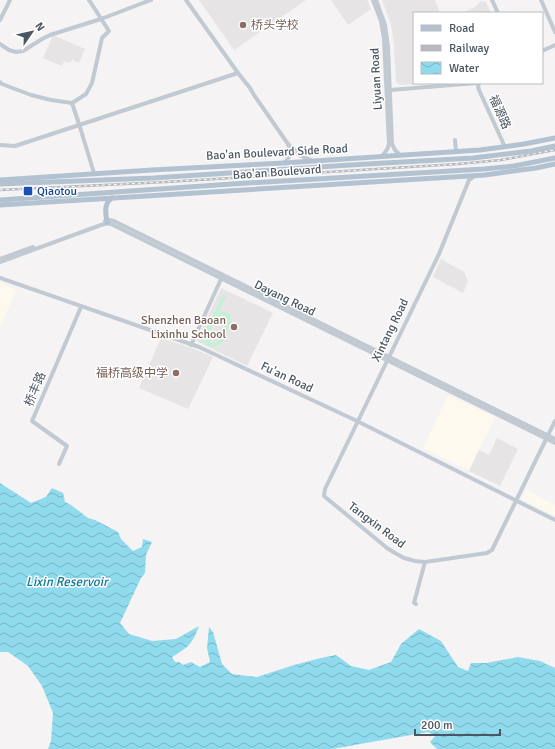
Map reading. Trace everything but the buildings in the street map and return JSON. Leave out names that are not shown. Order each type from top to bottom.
[{"type":"main road","name":"Bao'an Boulevard Side Road","points":[[0,180],[480,150],[555,138]]},
{"type":"main road","name":"Bao'an Boulevard","points":[[0,184],[153,178],[473,158],[531,151],[555,146]]},
{"type":"main road","points":[[480,150],[508,154]]},
{"type":"main road","name":"Bao'an Boulevard","points":[[0,200],[484,169],[514,166],[555,158]]},
{"type":"main road","points":[[0,205],[476,175],[522,170],[555,164]]},
{"type":"main road","points":[[106,222],[106,205],[113,198]]},
{"type":"main road","points":[[98,199],[103,205],[106,222]]},
{"type":"street","points":[[0,20],[10,0]]},
{"type":"street","points":[[0,82],[31,95],[72,103],[86,94],[92,83],[102,38],[109,31],[89,0]]},
{"type":"street","points":[[0,44],[9,50],[16,52],[23,51],[50,35],[101,19],[149,0]]},
{"type":"street","points":[[186,0],[250,88],[288,144],[301,156],[313,161]]},
{"type":"street","name":"Liyuan Road","points":[[373,0],[383,29],[385,50],[389,144],[382,156]]},
{"type":"street","name":"Liyuan Road","points":[[376,0],[387,34],[392,144],[400,155]]},
{"type":"street","points":[[492,0],[498,12]]},
{"type":"street","points":[[542,0],[555,26]]},
{"type":"street","points":[[542,0],[555,32]]},
{"type":"street","points":[[543,51],[555,45]]},
{"type":"street","points":[[0,145],[15,146],[238,73]]},
{"type":"street","points":[[390,90],[478,84]]},
{"type":"street","name":"福源路","points":[[478,84],[479,90],[505,147]]},
{"type":"street","points":[[72,103],[94,174]]},
{"type":"street","points":[[455,140],[456,151]]},
{"type":"street","points":[[284,163],[289,158],[290,154],[288,144]]},
{"type":"street","name":"Xintang Road","points":[[324,496],[325,490],[357,422],[438,254],[469,180],[476,175]]},
{"type":"street","name":"Dayang Road","points":[[106,222],[114,221],[223,277],[547,437],[555,443]]},
{"type":"street","points":[[0,259],[106,222]]},
{"type":"street","points":[[0,262],[106,222]]},
{"type":"street","points":[[191,344],[223,277]]},
{"type":"street","name":"Fu'an Road","points":[[0,278],[191,344],[214,354],[357,422],[555,520]]},
{"type":"street","name":"桥丰路","points":[[59,464],[67,446],[32,421],[81,307]]},
{"type":"street","points":[[516,500],[555,421]]},
{"type":"street","name":"Dayang Road","points":[[547,437],[555,439]]},
{"type":"street","name":"Tangxin Road","points":[[324,496],[390,551],[404,558],[425,562],[487,553],[492,550],[516,500]]},
{"type":"street","points":[[416,604],[414,603],[425,562]]},
{"type":"shaded area","name":"桥头学校","points":[[199,0],[306,0],[234,50]]},
{"type":"shaded area","points":[[331,0],[367,0],[371,9],[348,25]]},
{"type":"shaded area","points":[[382,0],[435,0],[440,12],[413,12],[413,84],[416,84],[400,85],[396,82],[394,44],[391,24]]},
{"type":"shaded area","points":[[481,1],[486,2],[491,12],[464,12],[475,7]]},
{"type":"shaded area","points":[[53,35],[85,49],[79,63],[72,60],[70,63],[64,61],[62,66],[43,58]]},
{"type":"shaded area","points":[[441,259],[464,272],[468,281],[463,293],[433,277]]},
{"type":"shaded area","points":[[0,282],[16,290],[0,327]]},
{"type":"shaded area","name":"Shenzhen Baoan Lixinhu School","points":[[221,288],[273,313],[247,366],[196,341]]},
{"type":"shaded area","name":"福桥高级中学","points":[[161,338],[213,357],[188,409],[139,388]]},
{"type":"shaded area","points":[[448,395],[495,417],[469,471],[423,448]]},
{"type":"shaded area","points":[[497,438],[518,449],[500,486],[469,471],[479,450],[489,455]]},
{"type":"shaded area","points":[[526,490],[555,505],[555,516],[521,499]]},
{"type":"green space","points":[[223,295],[226,297],[218,312],[228,313],[231,318],[223,341],[215,347],[207,344],[204,340],[202,343],[199,342]],"holes":[[[221,315],[226,318],[227,324],[218,341],[211,343],[208,339],[209,334],[216,319]]]},
{"type":"water","name":"Lixin Reservoir","points":[[0,483],[31,503],[46,497],[52,488],[63,493],[65,502],[88,518],[118,532],[121,539],[133,551],[142,547],[143,539],[152,542],[146,555],[145,573],[141,578],[120,623],[129,634],[152,641],[176,639],[199,626],[192,642],[172,657],[175,662],[179,662],[183,665],[191,662],[200,667],[210,662],[207,648],[209,627],[213,632],[222,664],[232,674],[257,677],[294,665],[336,655],[351,666],[369,670],[391,662],[401,644],[419,629],[441,641],[458,667],[468,671],[471,663],[486,663],[518,657],[540,661],[555,668],[555,749],[437,749],[430,742],[435,736],[428,732],[332,749],[48,749],[51,741],[53,713],[42,686],[28,666],[8,652],[0,652]]},
{"type":"railway","points":[[0,190],[166,182],[458,164],[501,160],[555,150]]},
{"type":"place","name":"桥头学校","points":[[243,25]]},
{"type":"place","name":"Qiaotou","points":[[28,191]]},
{"type":"place","name":"Shenzhen Baoan Lixinhu School","points":[[234,327]]},
{"type":"place","name":"福桥高级中学","points":[[176,373]]}]
